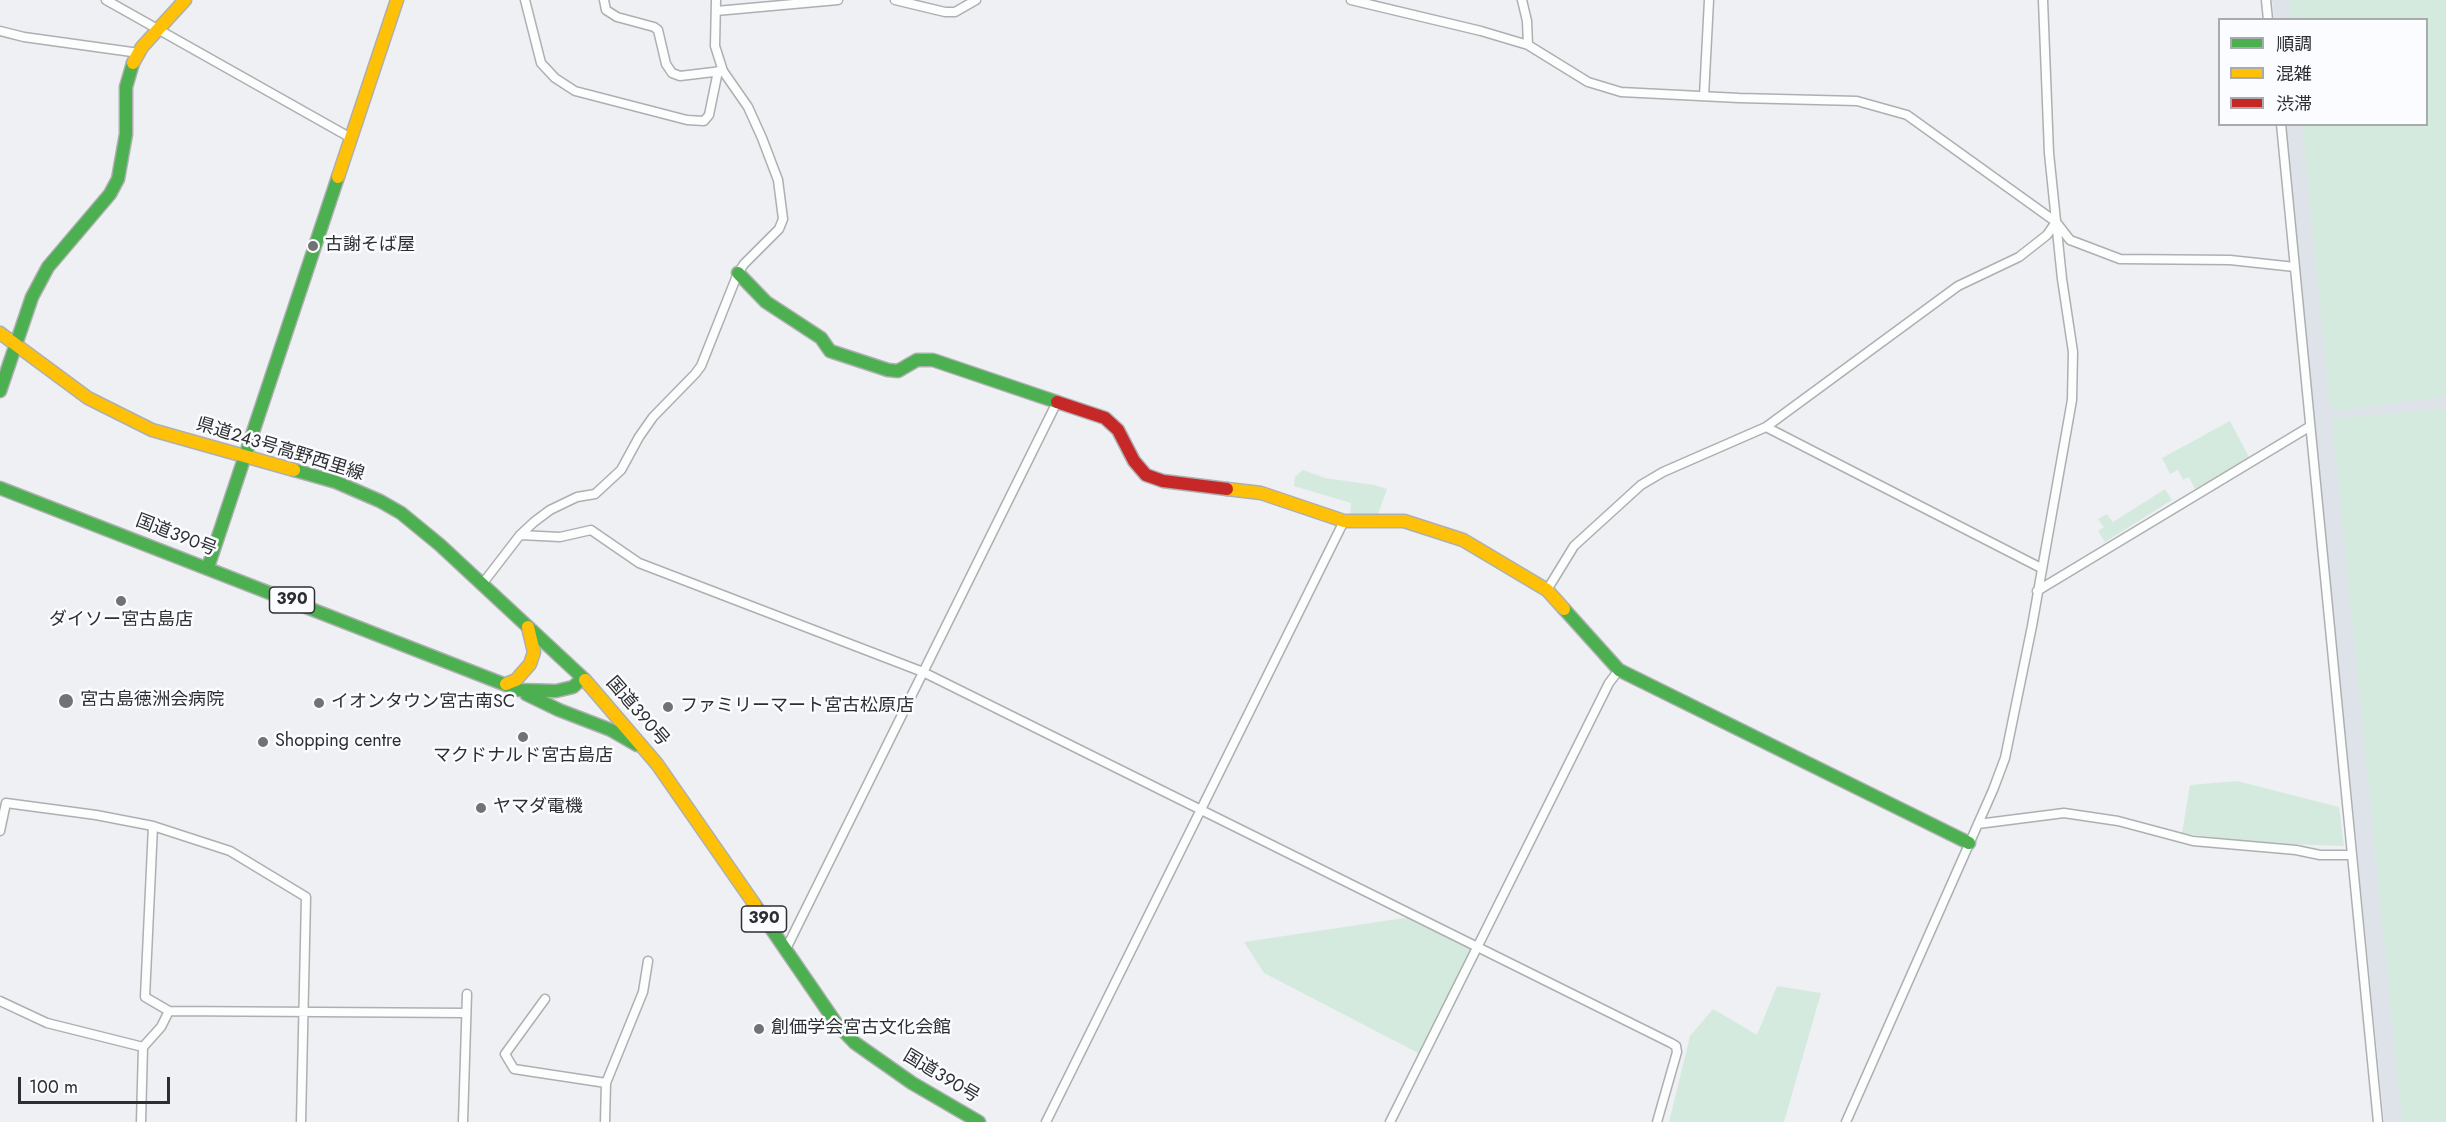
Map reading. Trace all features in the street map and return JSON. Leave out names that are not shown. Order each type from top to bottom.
[{"type":"main road","points":[[0,391],[32,297],[48,267],[110,194],[118,179],[126,134],[126,87],[133,63],[157,31],[185,0]]},
{"type":"main road","points":[[208,567],[397,0]]},
{"type":"main road","points":[[738,273],[766,302],[822,338],[830,351],[888,370],[898,370],[917,360],[933,360],[1105,418],[1126,441],[1134,461],[1146,475],[1163,481],[1261,493],[1344,521],[1404,521],[1462,540],[1547,590],[1619,670],[1969,843]]},
{"type":"main road","name":"県道243号高野西里線","points":[[0,333],[88,398],[131,421],[152,430],[336,482],[401,513],[483,583],[583,678]]},
{"type":"main road","name":"国道390号","points":[[0,488],[208,567],[519,690],[556,692],[573,687],[583,678],[648,751],[837,1023],[855,1043],[912,1083],[979,1122]]},
{"type":"main road","points":[[506,684],[516,680],[530,664],[533,645],[528,625]]},
{"type":"main road","points":[[519,690],[559,710],[611,730],[648,751]]},
{"type":"street","points":[[106,0],[157,31],[351,138]]},
{"type":"street","points":[[525,0],[541,63],[555,78],[575,91],[687,120],[704,121],[709,115],[720,71],[715,46],[716,0]]},
{"type":"street","points":[[604,0],[606,10],[617,17],[658,30],[666,64],[672,73],[680,76],[720,71]]},
{"type":"street","points":[[716,11],[838,0]]},
{"type":"street","points":[[895,0],[945,12],[955,12],[976,0]]},
{"type":"street","points":[[1351,0],[1528,45],[1588,82],[1621,92],[1857,101],[1907,115],[2055,222],[2070,240],[2120,259],[2230,260],[2295,267]]},
{"type":"street","points":[[1522,0],[1527,21],[1528,45]]},
{"type":"street","points":[[1704,96],[1709,0]]},
{"type":"street","points":[[1846,1122],[2005,758],[2072,400],[2074,373],[2055,222],[2049,153],[2043,0]]},
{"type":"street","points":[[2266,0],[2268,18]]},
{"type":"street","points":[[0,31],[24,38],[139,53]]},
{"type":"street","points":[[483,583],[520,536],[550,510],[577,497],[594,494],[621,470],[653,417],[701,366],[738,273],[744,264],[779,230],[783,219],[783,204],[778,180],[748,107],[720,71]]},
{"type":"street","points":[[2281,126],[2378,1122]]},
{"type":"street","points":[[1547,590],[1574,546],[1641,485],[1663,472],[1766,427],[1958,286],[2019,257],[2047,235],[2055,222]]},
{"type":"street","points":[[785,951],[1057,402]]},
{"type":"street","points":[[2037,591],[2309,426]]},
{"type":"street","points":[[1766,427],[2042,568]]},
{"type":"street","points":[[1046,1122],[1344,521]]},
{"type":"street","points":[[520,536],[560,537],[591,530],[639,563],[923,672],[1676,1046],[1677,1052],[1657,1122]]},
{"type":"street","points":[[1390,1122],[1609,683],[1619,670]]},
{"type":"street","points":[[0,831],[6,803],[96,815],[153,826],[230,851],[306,897],[301,1122]]},
{"type":"street","points":[[1978,824],[2064,813],[2118,821],[2193,841],[2296,850],[2320,855],[2351,855]]},
{"type":"street","points":[[153,826],[145,997],[169,1011],[466,1013]]},
{"type":"street","points":[[605,1122],[606,1083],[643,992],[648,961]]},
{"type":"street","points":[[463,1122],[467,994]]},
{"type":"street","points":[[545,999],[505,1054],[514,1069],[606,1083]]},
{"type":"street","points":[[0,1002],[47,1023],[143,1047]]},
{"type":"street","points":[[141,1122],[143,1047],[161,1027],[169,1011]]},
{"type":"shaded area","points":[[2272,0],[2446,0],[2446,1122],[2384,1122],[2285,126],[2428,126],[2428,18],[2274,18]]},
{"type":"green space","points":[[2289,0],[2446,0],[2446,396],[2338,411],[2330,406],[2302,126],[2428,126],[2428,18],[2291,18]]},
{"type":"green space","points":[[2446,408],[2446,1122],[2402,1122],[2332,419]]},
{"type":"green space","points":[[2230,421],[2250,459],[2195,489],[2189,477],[2183,480],[2178,470],[2170,474],[2162,458]]},
{"type":"green space","points":[[1303,470],[1325,478],[1387,489],[1377,517],[1350,515],[1351,503],[1294,486],[1295,477]]},
{"type":"green space","points":[[2165,489],[2172,500],[2105,542],[2098,531],[2104,527],[2098,519],[2107,514],[2113,522]]},
{"type":"green space","points":[[2237,781],[2339,807],[2344,846],[2256,843],[2182,833],[2190,785]]},
{"type":"green space","points":[[1411,917],[1475,948],[1420,1054],[1264,973],[1244,942]]},
{"type":"green space","points":[[1777,986],[1821,993],[1784,1122],[1669,1122],[1690,1036],[1713,1009],[1757,1035]]},
{"type":"traffic: fast","points":[[0,391],[32,297],[48,267],[110,194],[118,179],[126,134],[126,87],[133,63]]},
{"type":"traffic: fast","points":[[208,567],[338,177]]},
{"type":"traffic: fast","points":[[738,273],[766,302],[821,338],[830,351],[888,370],[898,371],[917,360],[933,360],[1057,402]]},
{"type":"traffic: fast","points":[[294,470],[336,482],[401,513],[440,545],[583,678]]},
{"type":"traffic: fast","points":[[0,488],[519,690],[556,691],[573,687],[583,678],[585,680]]},
{"type":"traffic: fast","points":[[1564,609],[1619,670],[1969,843]]},
{"type":"traffic: fast","points":[[526,694],[559,710],[611,730],[637,745]]},
{"type":"traffic: fast","points":[[755,905],[836,1023],[855,1043],[912,1083],[979,1122]]},
{"type":"traffic: slow","points":[[133,63],[142,47],[185,0]]},
{"type":"traffic: slow","points":[[338,177],[397,0]]},
{"type":"traffic: slow","points":[[0,333],[88,398],[152,430],[294,470]]},
{"type":"traffic: slow","points":[[1227,489],[1261,493],[1344,521],[1404,521],[1463,540],[1547,590],[1564,609]]},
{"type":"traffic: slow","points":[[506,684],[516,680],[530,664],[534,652],[528,627]]},
{"type":"traffic: slow","points":[[585,680],[657,764],[755,905]]},
{"type":"traffic: jam","points":[[1057,402],[1105,418],[1118,430],[1134,461],[1146,475],[1163,481],[1227,489]]},
{"type":"place","name":"古謝そば屋","points":[[313,246]]},
{"type":"place","name":"ダイソー宮古島店","points":[[121,601]]},
{"type":"place","name":"宮古島徳洲会病院","points":[[66,701]]},
{"type":"place","name":"イオンタウン宮古南SC","points":[[319,703]]},
{"type":"place","name":"ファミリーマート宮古松原店","points":[[668,707]]},
{"type":"place","name":"マクドナルド宮古島店","points":[[523,737]]},
{"type":"place","name":"Shopping centre","points":[[263,742]]},
{"type":"place","name":"ヤマダ電機","points":[[481,808]]},
{"type":"place","name":"創価学会宮古文化会館","points":[[759,1029]]}]
